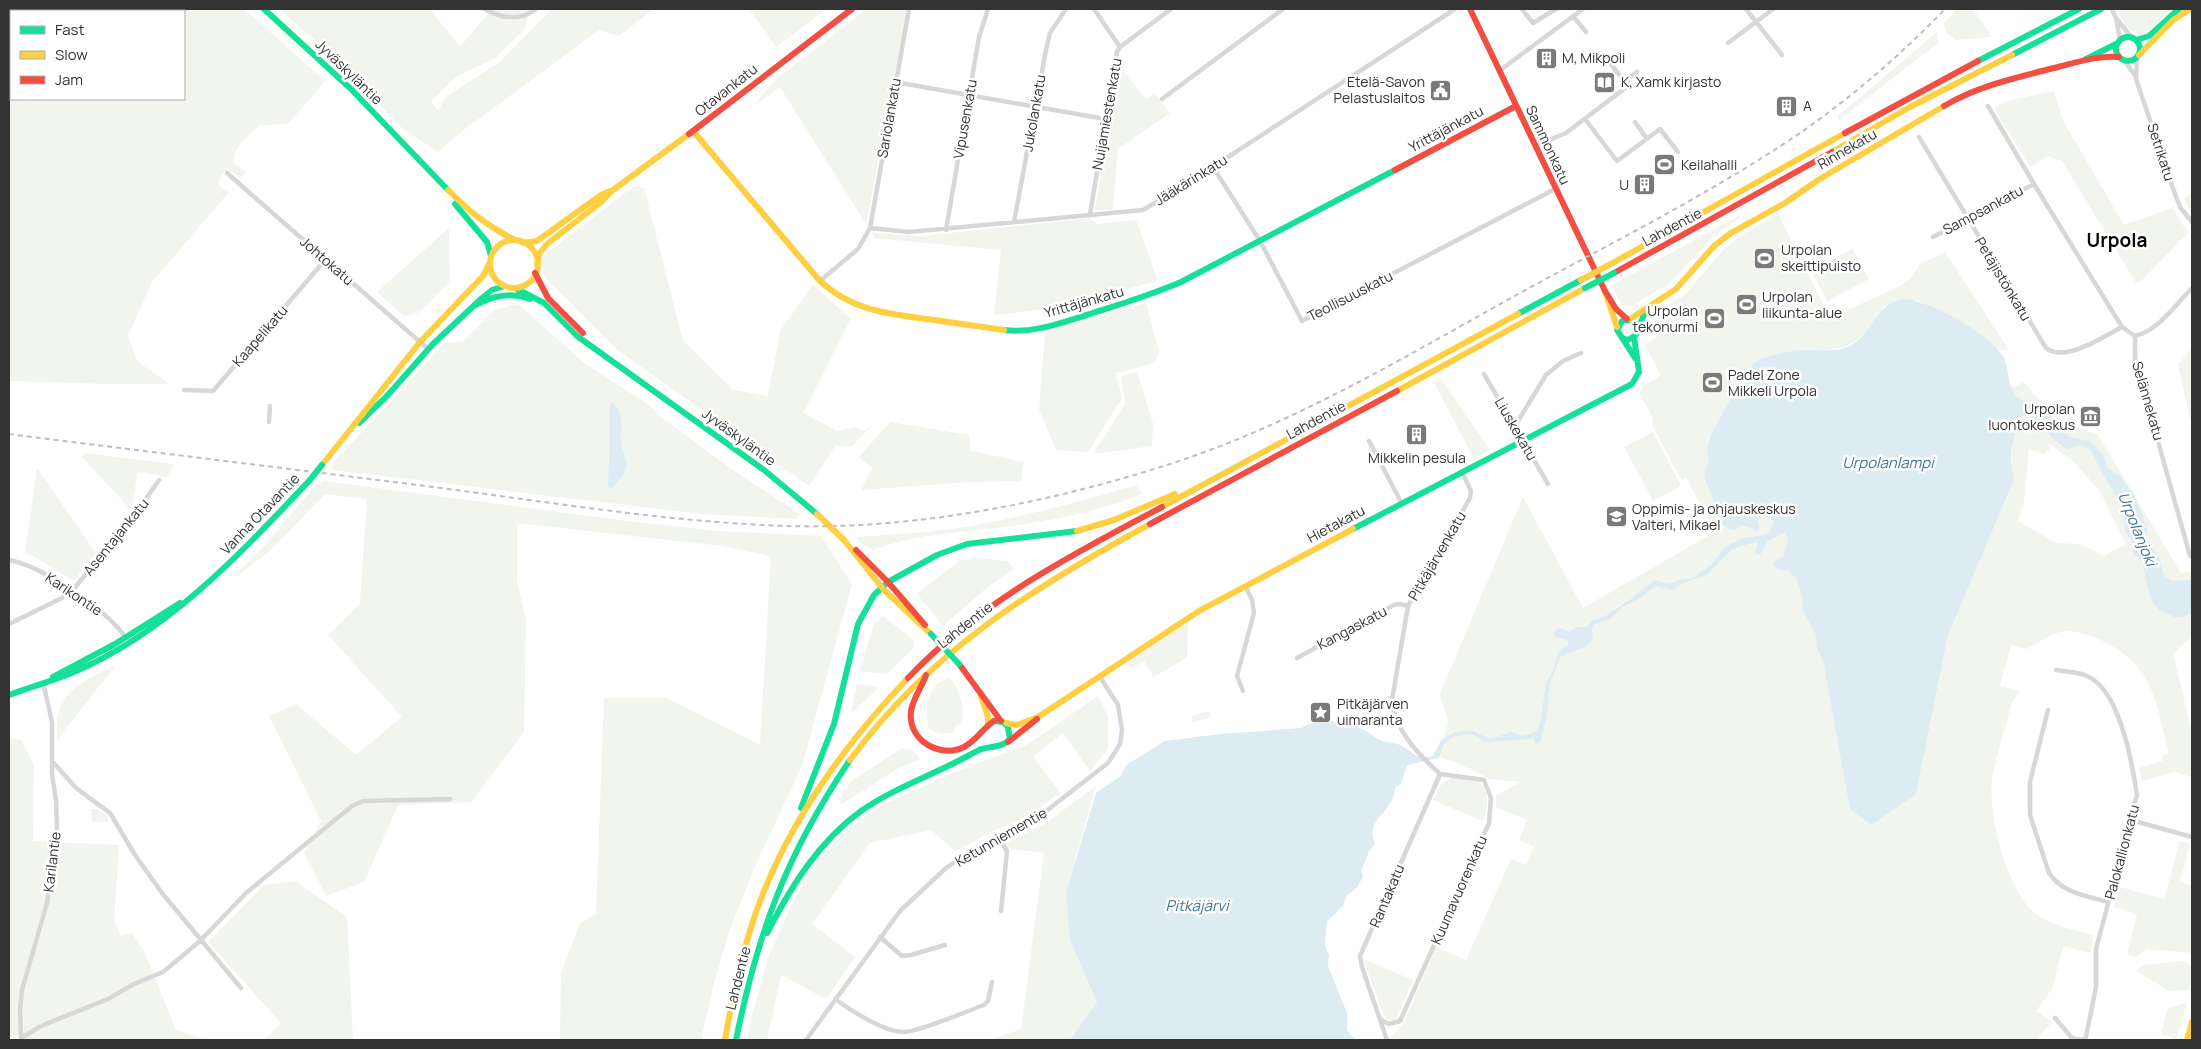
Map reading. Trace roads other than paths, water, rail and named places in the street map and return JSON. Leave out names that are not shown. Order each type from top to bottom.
[{"type":"main road","name":"Jyväskyläntie","points":[[264,9],[351,89],[415,156],[489,228],[515,240]]},
{"type":"main road","name":"Otavankatu","points":[[537,264],[539,254],[547,244],[600,203],[613,190],[852,9]]},
{"type":"main road","name":"Sammonkatu","points":[[1470,9],[1605,291],[1616,309],[1628,319]]},
{"type":"main road","name":"Lahdentie","points":[[725,1040],[743,952],[760,901],[786,844],[811,799],[864,724],[889,695],[924,660],[991,604],[1039,573],[1715,208],[1905,99],[2079,9]]},
{"type":"main road","points":[[2179,9],[2149,36],[2134,39],[2126,37],[2119,42],[2116,52],[2122,59],[2129,61],[2137,57],[2172,21],[2190,9]]},
{"type":"main road","name":"Lahdentie","points":[[736,1040],[742,1006],[772,903],[796,849],[816,812],[841,773],[898,701],[926,672],[961,642],[1009,607],[1093,556],[1719,216],[1910,107],[2098,10]]},
{"type":"main road","points":[[2134,39],[2140,48],[2137,57]]},
{"type":"main road","name":"Rinnekatu","points":[[2085,60],[2089,56],[2119,42]]},
{"type":"main road","name":"Rinnekatu","points":[[1628,319],[1676,289],[1714,246],[1731,233],[1948,104],[1992,84],[2085,60],[2108,56],[2122,59]]},
{"type":"main road","name":"Yrittäjänkatu","points":[[693,131],[820,281],[845,301],[863,310],[979,327],[1014,330],[1037,329],[1165,290],[1516,106]]},
{"type":"main road","name":"Jyväskyläntie","points":[[415,156],[480,232],[489,246],[490,260]]},
{"type":"main road","name":"Otavankatu","points":[[523,242],[537,241],[601,195],[613,190]]},
{"type":"main road","points":[[515,240],[523,242],[533,251],[537,264],[535,272],[529,283],[517,289],[504,286],[494,274],[490,260],[494,249],[499,245],[515,240]]},
{"type":"main road","name":"Vanha Otavantie","points":[[9,695],[74,672],[128,640],[175,611],[182,602],[237,557],[309,481],[420,342],[478,282],[490,260]]},
{"type":"main road","name":"Jyväskyläntie","points":[[535,272],[540,286],[551,299],[613,363]]},
{"type":"main road","name":"Vanha Otavantie","points":[[347,434],[387,396],[428,350],[480,299],[490,291],[504,286]]},
{"type":"main road","name":"Jyväskyläntie","points":[[517,289],[537,298],[577,336],[749,459],[817,514],[888,582],[931,634],[959,664],[981,696],[1003,722]]},
{"type":"main road","name":"Sammonkatu","points":[[1605,291],[1605,299],[1616,319],[1617,327]]},
{"type":"main road","points":[[476,305],[490,298],[515,295],[525,297],[550,309]]},
{"type":"main road","points":[[1622,338],[1628,340],[1634,337],[1648,307]]},
{"type":"main road","points":[[1636,358],[1617,332],[1617,327],[1620,322],[1628,319],[1635,323],[1638,328]]},
{"type":"main road","name":"Hietakatu","points":[[1003,722],[1017,725],[1038,717],[1199,611],[1632,384],[1639,372],[1634,337]]},
{"type":"main road","points":[[786,844],[818,769],[834,724],[858,624],[864,609],[874,595],[888,582],[952,549],[982,542],[1053,535],[1095,526],[1206,482]]},
{"type":"main road","name":"Jyväskyläntie","points":[[844,540],[882,588],[915,622],[931,634]]},
{"type":"main road","points":[[755,957],[796,878],[821,845],[841,826],[864,808],[895,790],[950,765],[981,748],[998,747],[1007,743],[1011,733],[1003,722],[996,721],[966,747],[951,751],[936,750],[919,738],[913,726],[911,712],[926,672]]},
{"type":"main road","name":"Jyväskyläntie","points":[[981,696],[988,718],[987,728]]},
{"type":"main road","name":"Hietakatu","points":[[1007,743],[1032,725],[1038,717]]},
{"type":"main road","points":[[987,728],[985,735],[989,743],[998,747]]},
{"type":"main road","points":[[2187,1040],[2192,1022]]},
{"type":"street","points":[[485,9],[500,17],[514,17],[536,9]]},
{"type":"street","name":"Sariolankatu","points":[[870,228],[909,9]]},
{"type":"street","name":"Vipusenkatu","points":[[946,230],[979,37],[988,9]]},
{"type":"street","name":"Jukolankatu","points":[[1014,222],[1050,33],[1066,9]]},
{"type":"street","points":[[1094,9],[1120,47]]},
{"type":"street","name":"Nuijamiestenkatu","points":[[1090,214],[1117,52],[1120,47],[1171,9]]},
{"type":"street","points":[[1162,99],[1282,9]]},
{"type":"street","name":"Jääkärinkatu","points":[[870,228],[909,232],[946,230],[1143,210],[1213,167],[1454,9]]},
{"type":"street","points":[[1522,9],[1533,23],[1556,9]]},
{"type":"street","points":[[1499,71],[1583,9]]},
{"type":"street","points":[[1746,9],[1782,55]]},
{"type":"street","points":[[1728,43],[1773,9]]},
{"type":"street","points":[[2112,9],[2116,18],[2134,39]]},
{"type":"street","points":[[1573,16],[1586,32]]},
{"type":"street","points":[[2116,18],[2119,42]]},
{"type":"street","name":"Setrikatu","points":[[2136,79],[2137,57]]},
{"type":"street","name":"Setrikatu","points":[[2122,59],[2136,79],[2180,207],[2192,222]]},
{"type":"street","points":[[1610,63],[1628,86]]},
{"type":"street","points":[[1628,86],[1628,79],[1636,72]]},
{"type":"street","points":[[895,82],[1106,119]]},
{"type":"street","points":[[1535,146],[1566,133],[1628,86]]},
{"type":"street","points":[[1988,106],[2122,327],[2135,336],[2144,334],[2153,328],[2192,288]]},
{"type":"street","points":[[1585,119],[1617,161],[1660,128],[1678,152]]},
{"type":"street","points":[[1635,122],[1647,138]]},
{"type":"street","name":"Petäjistönkatu","points":[[1919,137],[2037,335],[2050,352],[2066,353],[2122,327]]},
{"type":"street","name":"Teollisuuskatu","points":[[1213,167],[1260,241],[1302,321],[1555,189]]},
{"type":"street","name":"Johtokatu","points":[[227,173],[428,350]]},
{"type":"street","name":"Sampsankatu","points":[[1933,237],[2034,184]]},
{"type":"street","points":[[820,281],[858,250],[870,228]]},
{"type":"street","name":"Kaapelikatu","points":[[184,390],[213,390],[325,260]]},
{"type":"street","name":"Selännekatu","points":[[2135,336],[2135,359],[2190,556]]},
{"type":"street","points":[[1516,426],[1546,375],[1558,364],[1581,353]]},
{"type":"street","name":"Liuskekatu","points":[[1484,374],[1516,426],[1548,484]]},
{"type":"street","points":[[269,422],[270,406]]},
{"type":"street","points":[[1369,441],[1402,504]]},
{"type":"street","name":"Pitkäjärvenkatu","points":[[1440,774],[1428,764],[1400,728],[1393,713],[1392,700],[1408,606],[1470,498],[1471,491],[1462,472]]},
{"type":"street","name":"Asentajankatu","points":[[9,624],[62,598],[136,513],[159,480]]},
{"type":"street","name":"Karikontie","points":[[9,560],[29,565],[70,590],[112,620],[128,640]]},
{"type":"street","points":[[1243,691],[1237,676],[1254,613],[1252,600],[1245,586]]},
{"type":"street","name":"Kangaskatu","points":[[1297,658],[1394,606],[1400,604],[1408,606]]},
{"type":"street","name":"Palokallionkatu","points":[[2055,1018],[2072,1038],[2082,1040],[2086,1037],[2096,987],[2096,949],[2137,794],[2121,723],[2104,688],[2087,676],[2056,670]]},
{"type":"street","name":"Ketunniementie","points":[[806,1040],[900,911],[946,868],[973,850],[1041,815],[1108,762],[1120,744],[1122,730],[1118,705],[1100,677]]},
{"type":"street","name":"Karilantie","points":[[21,1039],[20,1010],[22,990],[47,903],[55,854],[57,816],[52,762],[52,722],[43,682]]},
{"type":"street","points":[[2048,710],[2030,782],[2030,815],[2049,873],[2054,881],[2064,889],[2108,902]]},
{"type":"street","points":[[52,762],[76,788],[110,813],[146,870],[200,941],[241,988]]},
{"type":"street","name":"Rantakatu","points":[[1386,1040],[1360,956],[1440,774]]},
{"type":"street","name":"Kuumavuorenkatu","points":[[1381,1020],[1389,1024],[1400,1020],[1488,823],[1491,798],[1484,780],[1440,774]]},
{"type":"street","points":[[21,1039],[40,1026],[108,999],[134,984],[163,972],[200,941],[246,893],[352,806],[363,801],[450,799]]},
{"type":"street","points":[[2131,820],[2192,837]]},
{"type":"street","points":[[1001,836],[1002,843],[1007,851],[1001,911]]},
{"type":"street","points":[[880,938],[902,956],[945,945]]},
{"type":"street","points":[[835,999],[860,1015],[889,1028],[906,1032],[984,1005],[988,1001],[992,982]]},
{"type":"water","points":[[1903,299],[1942,311],[1984,337],[2002,355],[2006,364],[2010,385],[2015,395],[2045,411],[2069,437],[2090,441],[2104,456],[2108,469],[2119,475],[2133,493],[2147,529],[2146,537],[2160,560],[2164,576],[2172,581],[2192,580],[2192,613],[2183,617],[2174,617],[2159,610],[2150,598],[2142,561],[2133,554],[2132,541],[2125,531],[2121,502],[2090,449],[2079,446],[2067,449],[2053,439],[2048,433],[2051,429],[2046,424],[2024,415],[2015,424],[2011,454],[2014,480],[1948,635],[1916,794],[1871,825],[1850,809],[1824,665],[1817,648],[1815,633],[1802,609],[1803,599],[1797,580],[1789,571],[1774,568],[1773,562],[1784,556],[1788,541],[1785,532],[1767,542],[1760,555],[1755,553],[1758,543],[1755,542],[1732,549],[1707,575],[1683,583],[1672,590],[1656,586],[1637,600],[1622,607],[1609,620],[1594,624],[1592,628],[1593,640],[1585,647],[1561,656],[1550,683],[1547,716],[1540,742],[1535,744],[1534,737],[1484,742],[1474,735],[1455,736],[1444,744],[1439,758],[1407,765],[1401,783],[1395,788],[1390,804],[1376,821],[1373,828],[1375,844],[1369,852],[1361,871],[1363,877],[1356,889],[1347,895],[1343,906],[1327,921],[1325,945],[1329,955],[1328,966],[1347,1013],[1347,1030],[1355,1040],[1070,1040],[1097,1002],[1070,940],[1066,892],[1096,793],[1121,776],[1126,765],[1165,741],[1220,734],[1301,728],[1324,721],[1349,724],[1366,731],[1380,740],[1400,745],[1422,757],[1433,756],[1441,740],[1455,732],[1473,731],[1490,739],[1512,732],[1522,736],[1536,732],[1540,724],[1546,683],[1553,670],[1559,651],[1568,645],[1568,640],[1554,637],[1556,629],[1561,628],[1569,632],[1577,627],[1587,627],[1593,620],[1604,617],[1654,580],[1670,584],[1679,580],[1693,578],[1711,565],[1726,546],[1743,538],[1769,533],[1774,522],[1769,517],[1763,516],[1757,520],[1760,528],[1758,532],[1743,525],[1734,530],[1722,524],[1705,479],[1704,469],[1709,463],[1707,450],[1710,437],[1752,365],[1760,360],[1784,353],[1801,350],[1836,350],[1847,347],[1863,336],[1885,307]]},
{"type":"water","points":[[612,403],[619,411],[621,443],[627,466],[625,472],[612,489],[608,487],[609,407]]},
{"type":"railway","points":[[9,434],[609,511],[742,524],[835,526],[884,523],[984,511],[1033,501],[1176,462],[1268,426],[1357,383],[1680,206],[1792,139],[1883,69],[1945,9]]},
{"type":"place","name":"M, Mikpoli","points":[[1546,58]]},
{"type":"place","name":"K, Xamk kirjasto","points":[[1605,82]]},
{"type":"place","name":"Etelä-Savon Pelastuslaitos","points":[[1441,90]]},
{"type":"place","name":"A","points":[[1787,106]]},
{"type":"place","name":"Keilahalli","points":[[1665,165]]},
{"type":"place","name":"U","points":[[1645,185]]},
{"type":"place","name":"Urpolan skeittipuisto","points":[[1765,258]]},
{"type":"place","name":"Urpolan liikunta-alue","points":[[1746,305]]},
{"type":"place","name":"Urpolan tekonurmi","points":[[1714,319]]},
{"type":"place","name":"Padel Zone Mikkeli Urpola","points":[[1712,383]]},
{"type":"place","name":"Urpolan luontokeskus","points":[[2091,417]]},
{"type":"place","name":"Mikkelin pesula","points":[[1417,435]]},
{"type":"place","name":"Oppimis- ja ohjauskeskus Valteri, Mikael","points":[[1616,517]]},
{"type":"place","name":"Pitkäjärven uimaranta","points":[[1321,712]]},
{"type":"district","name":"Urpola","points":[[2117,240]]},
{"type":"water label","name":"Urpolanlampi","points":[[1888,463]]},
{"type":"water label","name":"Urpolanjoki","points":[[2137,529]]},
{"type":"water label","name":"Pitkäjärvi","points":[[1197,906]]}]
